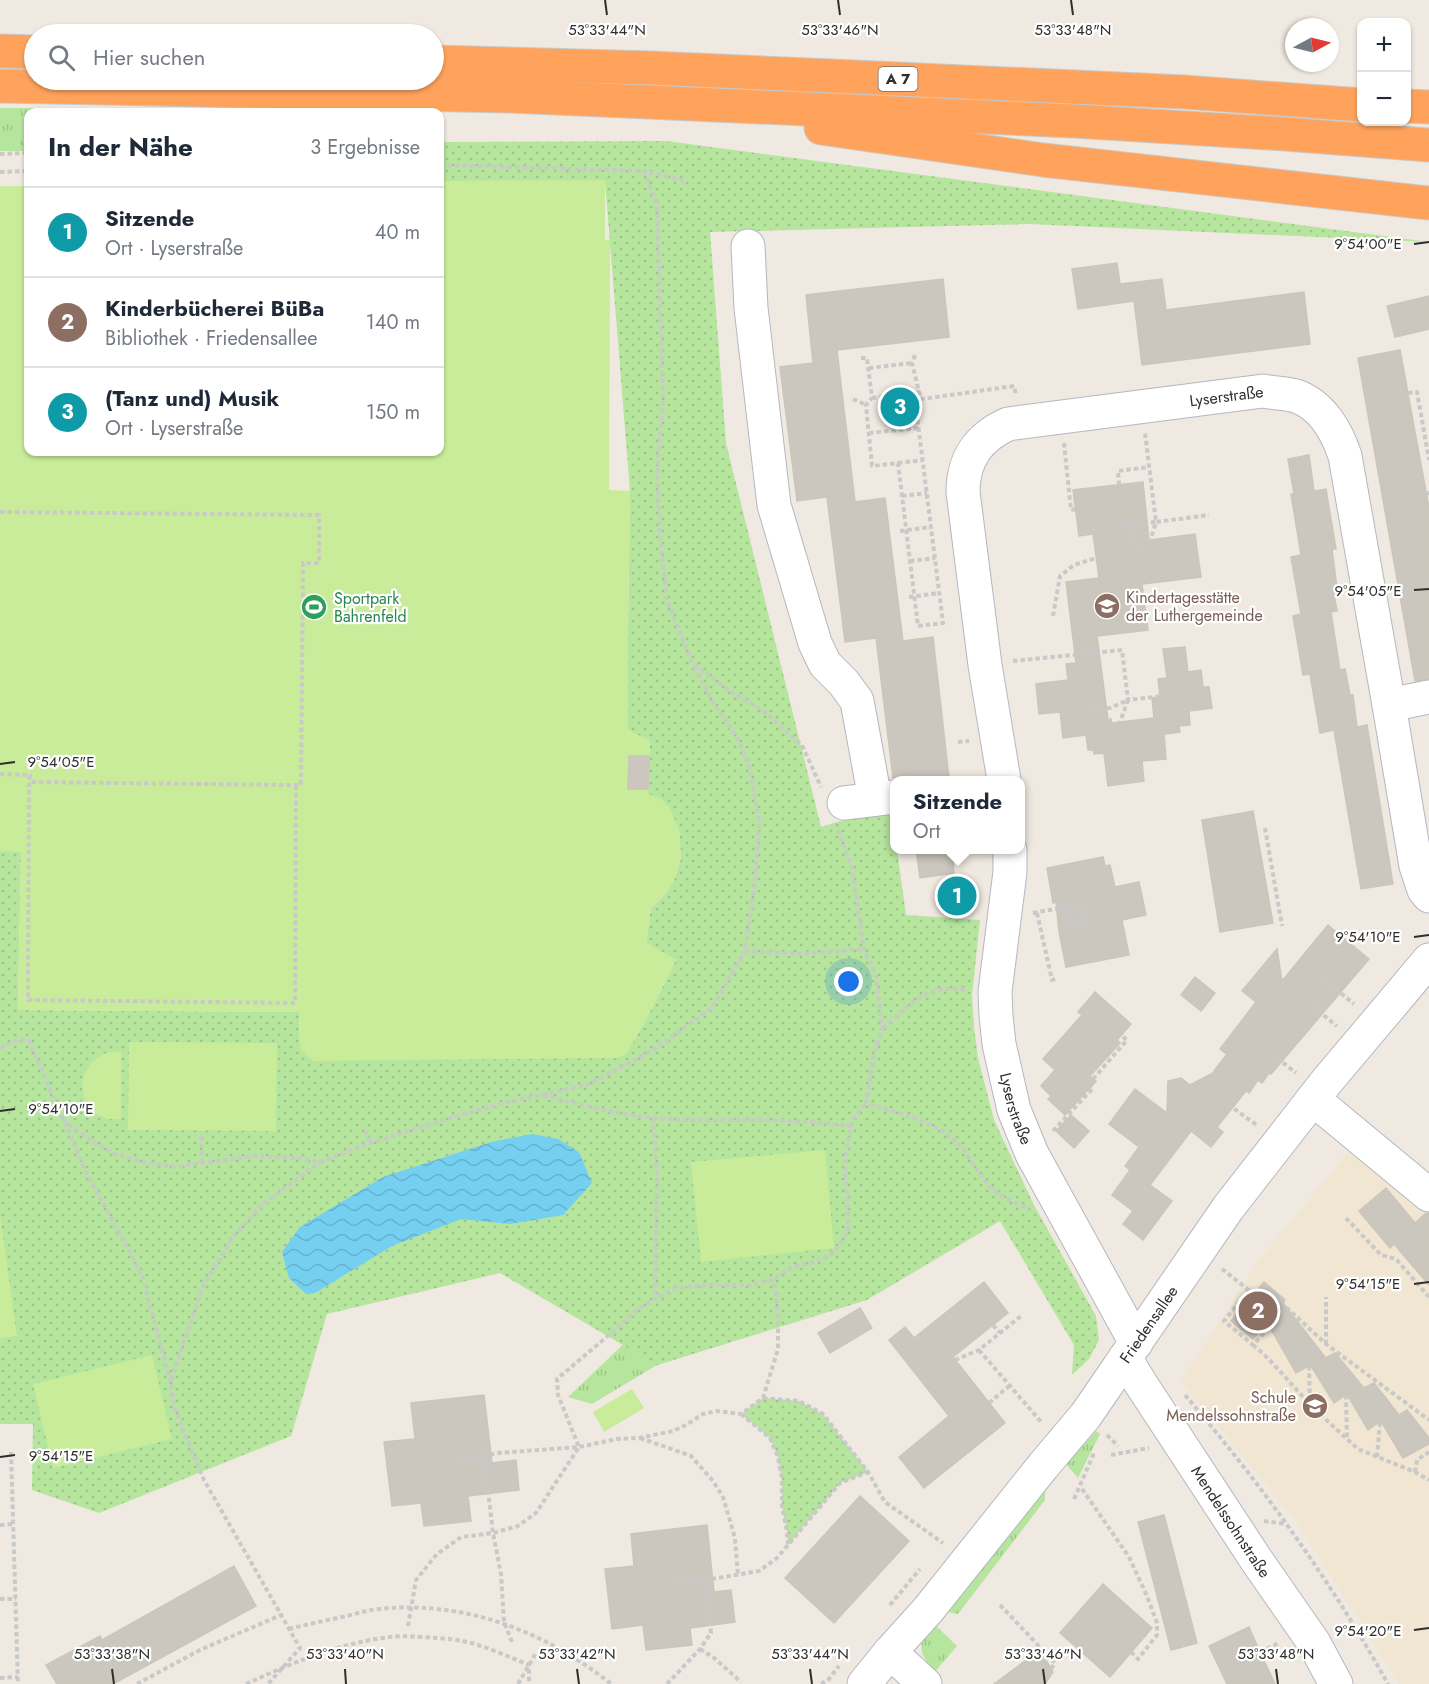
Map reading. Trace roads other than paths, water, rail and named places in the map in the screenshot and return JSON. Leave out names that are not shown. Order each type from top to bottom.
[{"type":"highway","points":[[0,51],[24,52]]},
{"type":"highway","name":"A 7","points":[[444,62],[651,68],[1184,92],[1357,105]]},
{"type":"highway","name":"A 7","points":[[0,86],[24,86]]},
{"type":"highway","name":"A 7","points":[[195,90],[648,102],[1074,121],[1429,145]]},
{"type":"highway","points":[[648,102],[1042,160],[1429,203]]},
{"type":"highway","points":[[1411,106],[1429,107]]},
{"type":"street","points":[[747,246],[751,308],[774,505],[815,643],[825,664],[844,683],[857,701],[855,803]]},
{"type":"street","name":"Lyserstraße","points":[[1003,776],[985,664],[963,492],[963,478],[967,465],[978,445],[999,428],[1008,424],[1263,391],[1294,396],[1317,409],[1330,424],[1339,438],[1345,456],[1416,866],[1424,890],[1429,896]]},
{"type":"street","points":[[1389,705],[1429,698]]},
{"type":"street","name":"Lyserstraße","points":[[1010,854],[1010,872],[995,992],[1004,1072],[1014,1110],[1032,1154],[1131,1350]]},
{"type":"street","name":"Friedensallee","points":[[864,1684],[928,1610],[1086,1415],[1309,1089],[1429,960]]},
{"type":"street","points":[[1309,1089],[1429,1196]]},
{"type":"street","name":"Mendelssohnstraße","points":[[1131,1350],[1141,1384],[1257,1561],[1314,1643],[1336,1684]]},
{"type":"street","points":[[890,1652],[925,1684]]},
{"type":"water","points":[[532,1134],[558,1139],[579,1152],[592,1183],[563,1215],[510,1224],[461,1219],[392,1246],[315,1293],[306,1294],[289,1278],[282,1252],[300,1227],[383,1177],[491,1142]]},
{"type":"place","name":"(Tanz und) Musik","points":[[900,407]]},
{"type":"place","name":"Kindertagesstätte der Luthergemeinde","points":[[1107,606]]},
{"type":"place","name":"Sportpark Bahrenfeld","points":[[314,607]]},
{"type":"place","name":"Sitzende","points":[[957,896]]},
{"type":"place","name":"Kinderbücherei BüBa","points":[[1258,1311]]},
{"type":"place","name":"Schule Mendelssohnstraße","points":[[1315,1406]]}]
